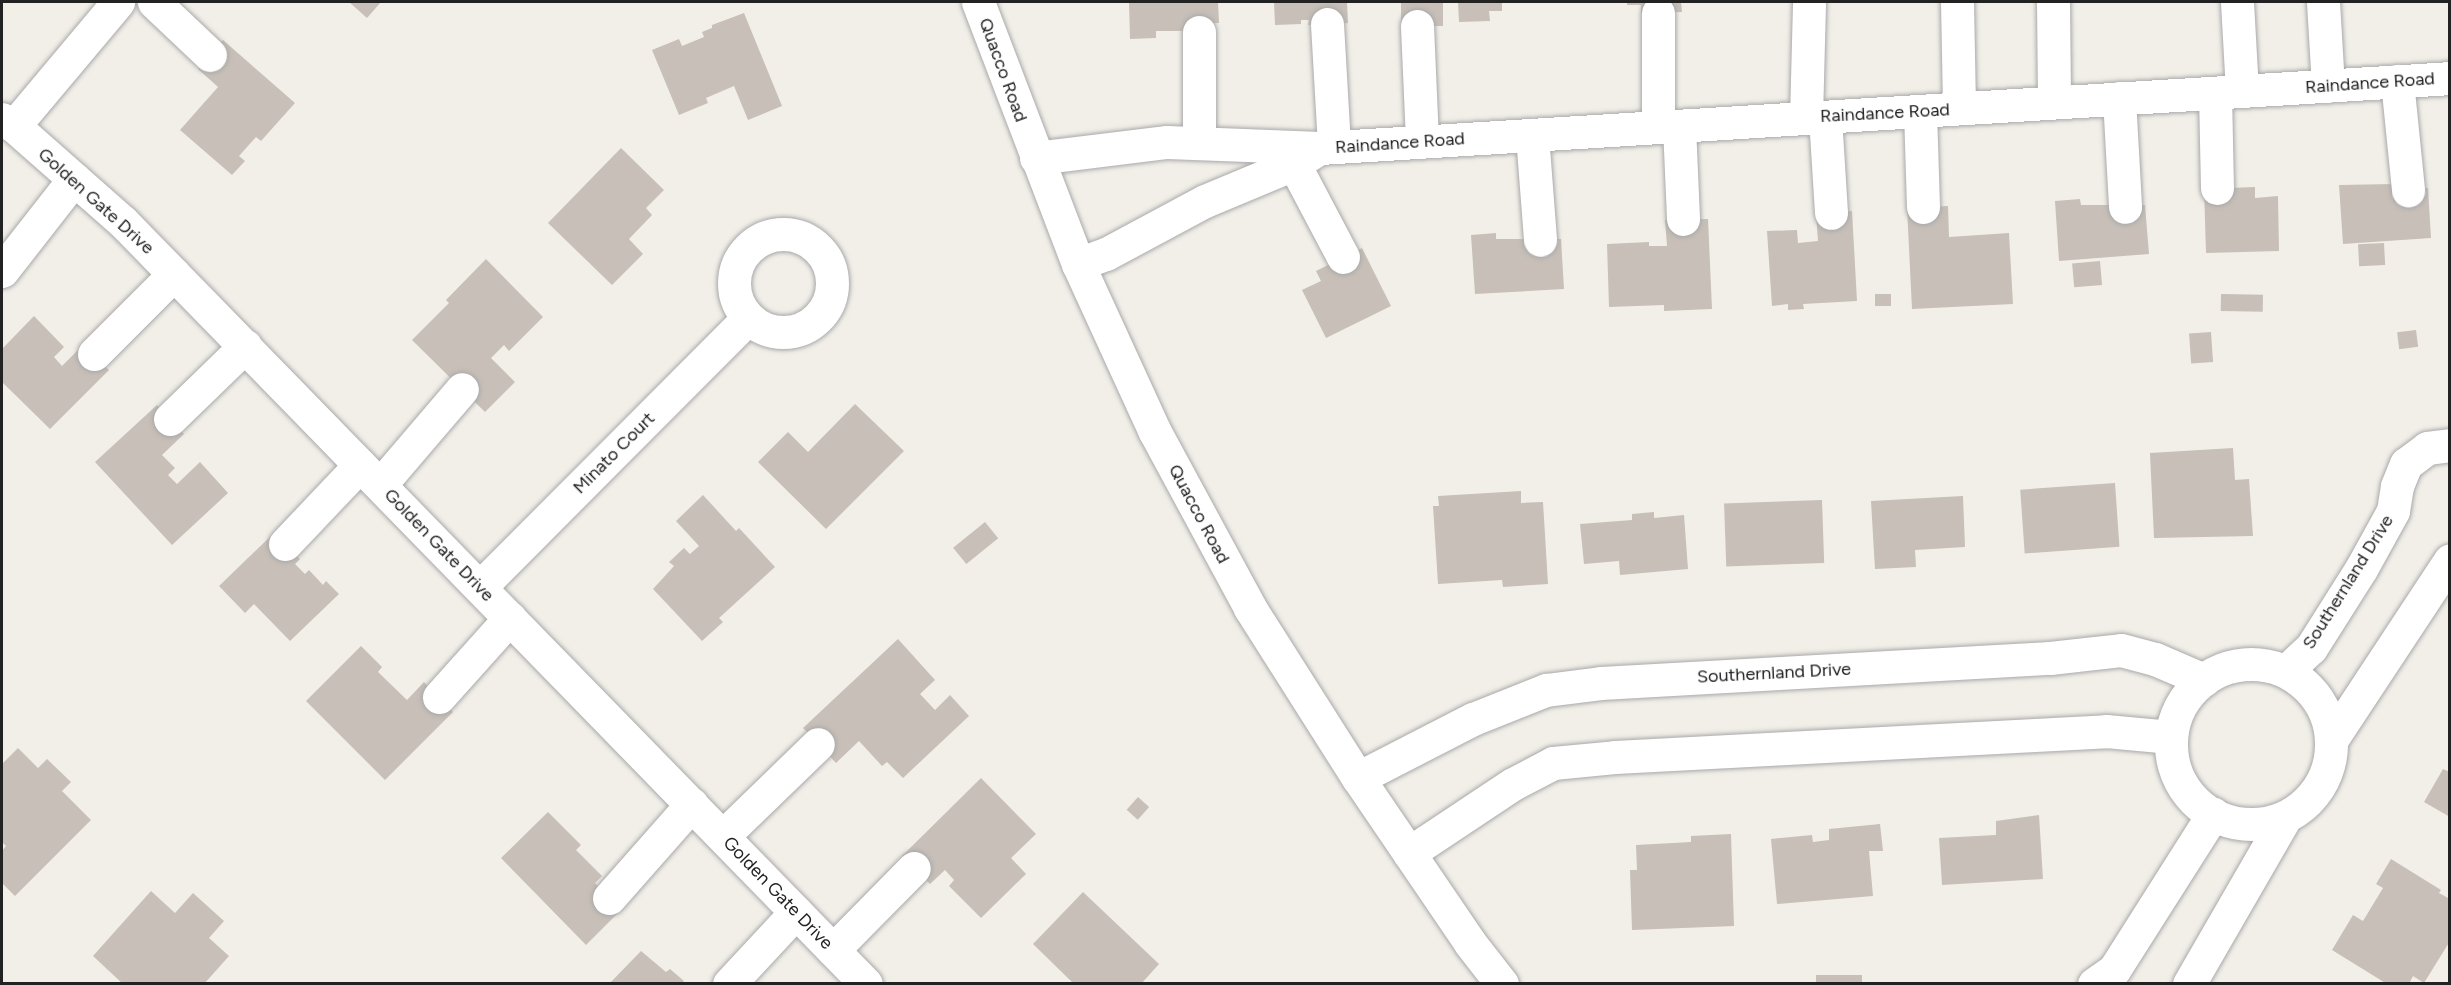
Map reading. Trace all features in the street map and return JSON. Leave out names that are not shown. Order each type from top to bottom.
[{"type":"street","points":[[8,123],[118,2]]},
{"type":"street","points":[[154,2],[210,55]]},
{"type":"street","name":"Quacco Road","points":[[978,2],[1078,264],[1155,432],[1250,608],[1358,778],[1502,984]]},
{"type":"street","points":[[1957,2],[1959,108]]},
{"type":"street","points":[[2053,2],[2054,102]]},
{"type":"street","points":[[2217,188],[2237,2]]},
{"type":"street","points":[[2323,2],[2328,86]]},
{"type":"street","points":[[1809,4],[1816,117],[1831,213]]},
{"type":"street","points":[[1658,13],[1668,126],[1683,219]]},
{"type":"street","points":[[1327,24],[1316,153],[1343,257]]},
{"type":"street","points":[[1417,26],[1422,141]]},
{"type":"street","points":[[1199,32],[1199,143]]},
{"type":"street","name":"Raindance Road","points":[[1036,158],[1167,142],[1316,153],[1422,141],[2450,78]]},
{"type":"street","points":[[2397,81],[2408,190]]},
{"type":"street","points":[[2119,98],[2125,207]]},
{"type":"street","points":[[1920,111],[1923,207]]},
{"type":"street","name":"Golden Gate Drive","points":[[8,123],[123,222],[866,984]]},
{"type":"street","points":[[1532,135],[1540,240]]},
{"type":"street","name":"Raindance Road","points":[[1078,264],[1106,254],[1205,201],[1316,153]]},
{"type":"street","points":[[2,271],[74,179]]},
{"type":"street","points":[[94,354],[174,274]]},
{"type":"street","name":"Minato Court","points":[[480,587],[748,318]]},
{"type":"street","points":[[170,419],[245,346]]},
{"type":"street","points":[[285,544],[370,475],[462,389]]},
{"type":"street","name":"Southernland Drive","points":[[2286,671],[2311,648],[2361,569],[2393,511],[2397,486],[2406,464],[2427,448],[2450,446]]},
{"type":"street","points":[[2332,739],[2321,705],[2310,688],[2286,671],[2261,664],[2216,671],[2192,688],[2177,711],[2170,737],[2174,768],[2200,807],[2229,822],[2258,825],[2285,818],[2300,809],[2328,766],[2332,739],[2450,560]]},
{"type":"street","points":[[439,697],[510,618]]},
{"type":"street","name":"Southernland Drive","points":[[1358,778],[1473,719],[1535,694],[1546,690],[1601,683],[2050,658],[2121,650],[2155,659],[2204,680]]},
{"type":"street","points":[[1409,853],[1513,784],[1553,763],[1615,757],[2106,731],[2170,737]]},
{"type":"street","points":[[723,836],[818,744]]},
{"type":"street","points":[[609,898],[692,804]]},
{"type":"street","points":[[2094,984],[2114,970],[2213,814]]},
{"type":"street","points":[[2189,984],[2285,818]]},
{"type":"street","points":[[833,950],[914,868]]},
{"type":"street","points":[[729,984],[796,912]]},
{"type":"building","points":[[349,2],[381,2],[367,18]]},
{"type":"building","points":[[1129,2],[1218,2],[1219,23],[1185,24],[1185,31],[1156,31],[1156,38],[1130,39]]},
{"type":"building","points":[[1274,2],[1347,2],[1348,23],[1308,25],[1309,20],[1301,20],[1301,24],[1275,25]]},
{"type":"building","points":[[1401,2],[1443,2],[1443,26],[1401,26]]},
{"type":"building","points":[[1458,2],[1502,2],[1502,11],[1489,11],[1490,21],[1459,22]]},
{"type":"building","points":[[1627,2],[1681,2],[1682,12],[1641,13],[1641,5],[1627,5]]},
{"type":"building","points":[[744,13],[782,106],[748,120],[734,86],[706,98],[708,103],[679,115],[652,50],[679,39],[682,46],[704,37],[702,32],[712,28],[712,25]]},
{"type":"building","points":[[223,40],[295,103],[261,141],[256,137],[239,156],[245,161],[232,175],[180,130],[218,87],[198,69]]},
{"type":"building","points":[[621,148],[664,190],[646,208],[652,215],[629,239],[643,254],[612,285],[548,223]]},
{"type":"building","points":[[2395,184],[2396,191],[2428,188],[2431,238],[2343,244],[2339,185]]},
{"type":"building","points":[[2255,187],[2255,198],[2278,196],[2279,251],[2206,253],[2204,189]]},
{"type":"building","points":[[2080,199],[2081,205],[2145,205],[2149,254],[2059,261],[2055,201]]},
{"type":"building","points":[[1948,206],[1949,237],[2009,233],[2013,304],[1912,309],[1907,208]]},
{"type":"building","points":[[1852,211],[1857,301],[1803,304],[1804,309],[1788,310],[1788,304],[1772,306],[1767,231],[1797,230],[1798,243],[1818,241],[1816,214]]},
{"type":"building","points":[[1708,219],[1712,309],[1664,311],[1664,305],[1609,307],[1607,244],[1649,242],[1649,246],[1667,246],[1665,220]]},
{"type":"building","points":[[1496,233],[1496,239],[1561,239],[1564,289],[1475,294],[1471,235]]},
{"type":"building","points":[[2384,243],[2385,265],[2359,266],[2358,244]]},
{"type":"building","points":[[1362,248],[1391,306],[1326,338],[1302,290],[1321,281],[1316,271]]},
{"type":"building","points":[[486,259],[543,317],[509,351],[504,345],[491,358],[515,382],[485,412],[412,340],[449,303],[446,300]]},
{"type":"building","points":[[2100,261],[2102,285],[2074,287],[2072,263]]},
{"type":"building","points":[[1875,294],[1891,294],[1891,306],[1875,306]]},
{"type":"building","points":[[2221,294],[2263,295],[2263,312],[2221,311]]},
{"type":"building","points":[[34,316],[64,347],[54,357],[62,366],[84,344],[109,370],[50,429],[2,382],[2,349]]},
{"type":"building","points":[[2416,330],[2418,347],[2399,349],[2397,332]]},
{"type":"building","points":[[2211,332],[2213,362],[2191,363],[2189,334]]},
{"type":"building","points":[[855,404],[904,451],[826,529],[758,462],[788,432],[808,452]]},
{"type":"building","points":[[157,405],[184,434],[162,455],[175,468],[168,475],[177,484],[200,462],[228,493],[172,545],[95,462]]},
{"type":"building","points":[[2233,448],[2235,480],[2249,479],[2253,536],[2154,538],[2150,453]]},
{"type":"building","points":[[2115,483],[2119,547],[2025,553],[2020,490]]},
{"type":"building","points":[[1521,491],[1521,503],[1543,502],[1548,584],[1503,587],[1502,580],[1438,584],[1433,506],[1439,506],[1438,496]]},
{"type":"building","points":[[703,495],[736,531],[739,528],[775,567],[719,618],[723,622],[702,641],[653,589],[674,566],[669,562],[684,548],[690,554],[699,546],[676,521]]},
{"type":"building","points":[[1963,496],[1965,547],[1915,550],[1916,567],[1875,569],[1871,501]]},
{"type":"building","points":[[1822,500],[1824,563],[1726,566],[1724,503]]},
{"type":"building","points":[[1654,512],[1654,518],[1684,515],[1688,569],[1620,575],[1619,561],[1584,564],[1580,524],[1632,520],[1632,514]]},
{"type":"building","points":[[985,522],[998,538],[966,564],[953,548]]},
{"type":"building","points":[[274,533],[300,559],[295,564],[305,574],[309,570],[323,585],[326,581],[339,594],[290,641],[254,604],[245,613],[219,586]]},
{"type":"building","points":[[898,639],[935,680],[920,694],[935,710],[950,695],[969,716],[903,778],[887,762],[882,766],[859,741],[836,763],[803,728]]},
{"type":"building","points":[[361,646],[382,667],[378,672],[407,700],[424,682],[453,712],[385,780],[306,701]]},
{"type":"building","points":[[18,748],[38,768],[47,759],[71,782],[62,791],[91,820],[15,896],[2,883],[2,851],[6,846],[2,842],[2,764]]},
{"type":"building","points":[[2443,769],[2450,772],[2450,817],[2424,802]]},
{"type":"building","points":[[981,778],[1036,834],[1011,858],[1026,874],[981,918],[949,886],[954,880],[945,870],[930,884],[902,856]]},
{"type":"building","points":[[1138,797],[1149,807],[1138,820],[1127,810]]},
{"type":"building","points":[[548,812],[581,845],[576,850],[602,876],[595,883],[621,910],[586,945],[501,858]]},
{"type":"building","points":[[2039,815],[2043,879],[1942,885],[1939,838],[1996,835],[1996,821]]},
{"type":"building","points":[[1880,824],[1883,851],[1869,851],[1873,896],[1777,904],[1771,839],[1812,835],[1813,842],[1829,840],[1829,829]]},
{"type":"building","points":[[1731,834],[1734,926],[1632,930],[1630,870],[1637,870],[1636,845],[1691,842],[1691,836]]},
{"type":"building","points":[[2391,859],[2441,890],[2439,893],[2450,899],[2450,941],[2424,983],[2413,976],[2409,984],[2387,984],[2332,950],[2353,915],[2363,921],[2383,888],[2376,884]]},
{"type":"building","points":[[151,891],[175,913],[193,893],[224,921],[209,938],[229,956],[204,984],[123,984],[93,956]]},
{"type":"building","points":[[1083,892],[1159,964],[1141,984],[1074,984],[1033,944]]},
{"type":"building","points":[[641,951],[666,972],[670,969],[684,981],[681,984],[609,984]]},
{"type":"building","points":[[1816,975],[1862,975],[1862,984],[1816,984]]}]
